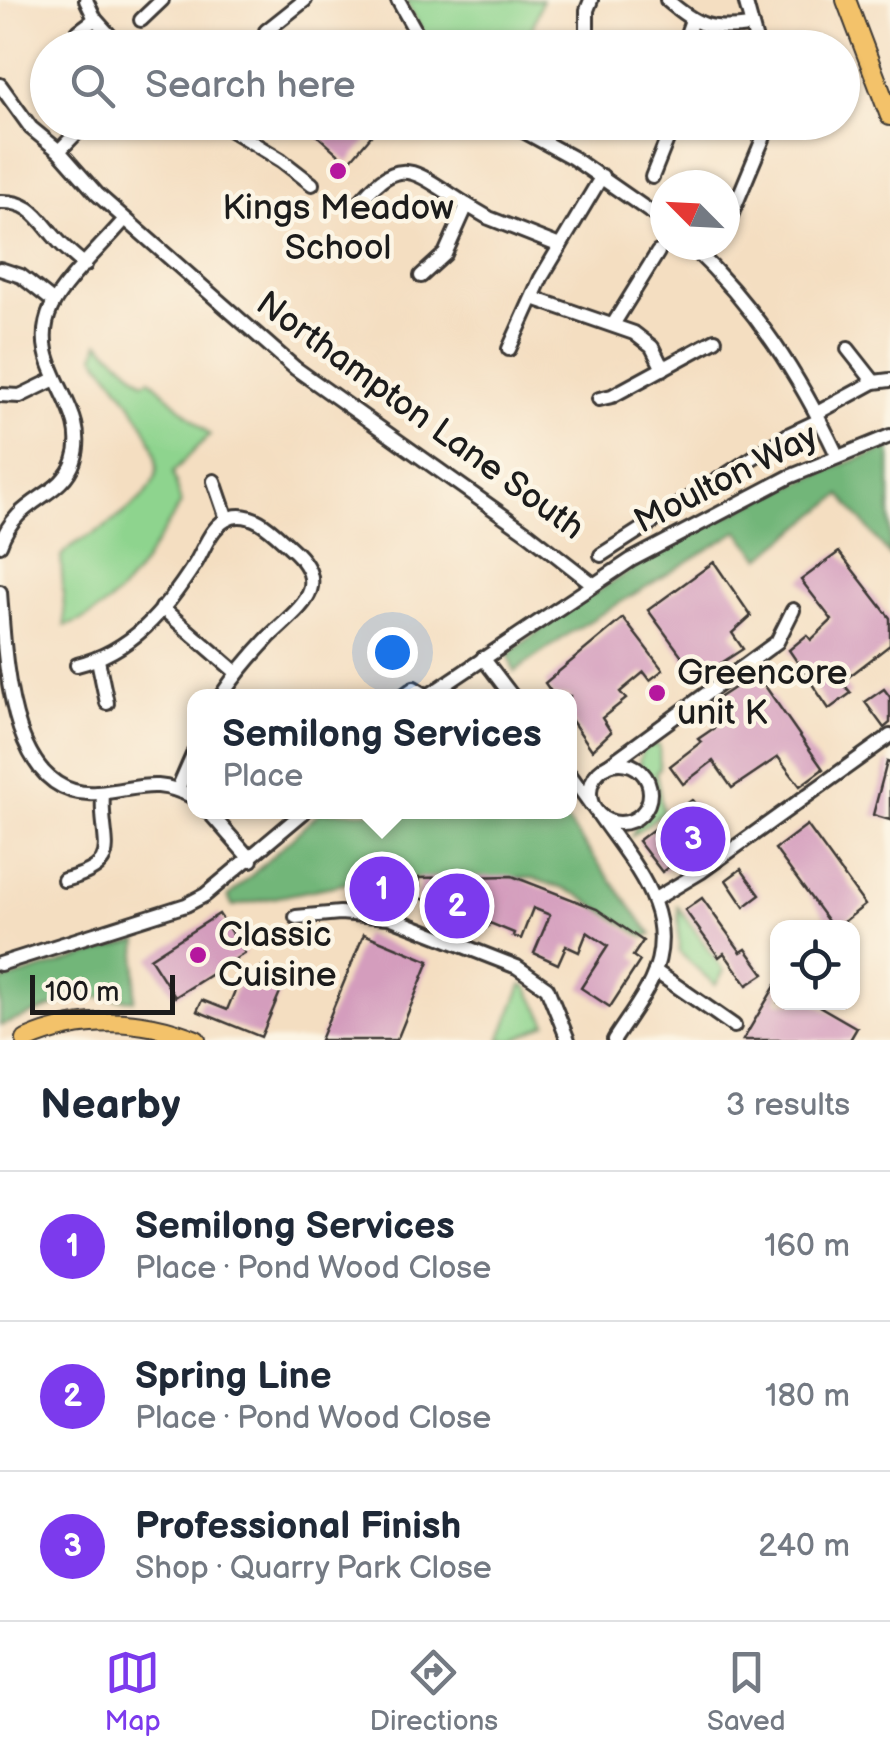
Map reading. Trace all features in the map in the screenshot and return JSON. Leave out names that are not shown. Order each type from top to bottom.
[{"type":"main road","points":[[846,0],[857,30]]},
{"type":"main road","points":[[860,37],[890,116]]},
{"type":"main road","points":[[26,1040],[68,1026],[118,1022],[151,1026],[196,1040]]},
{"type":"street","points":[[86,0],[105,30]]},
{"type":"street","points":[[150,18],[162,0]]},
{"type":"street","points":[[266,30],[305,0]]},
{"type":"street","points":[[398,0],[415,30]]},
{"type":"street","points":[[588,30],[591,0]]},
{"type":"street","points":[[667,0],[692,20],[710,28],[750,26]]},
{"type":"street","points":[[745,0],[751,30]]},
{"type":"street","points":[[82,30],[96,19]]},
{"type":"street","points":[[688,30],[692,20]]},
{"type":"street","name":"Northampton Lane South","points":[[0,85],[30,128]]},
{"type":"street","name":"Northampton Lane South","points":[[45,140],[124,219],[295,368],[530,534],[593,584]]},
{"type":"street","points":[[58,151],[69,140]]},
{"type":"street","points":[[246,140],[312,184]]},
{"type":"street","points":[[539,140],[602,176],[650,211]]},
{"type":"street","points":[[652,170],[652,158],[663,140]]},
{"type":"street","points":[[740,201],[763,140]]},
{"type":"street","points":[[356,207],[383,176],[407,172],[421,176],[489,218],[560,246]]},
{"type":"street","points":[[288,187],[299,174]]},
{"type":"street","points":[[517,344],[533,298],[602,176]]},
{"type":"street","points":[[2,186],[2,201],[33,210],[68,251],[86,265]]},
{"type":"street","points":[[371,188],[384,198]]},
{"type":"street","points":[[440,281],[426,272],[445,254],[467,205]]},
{"type":"street","points":[[0,545],[20,510],[56,486],[75,459],[78,441],[74,421],[44,352],[44,340],[54,302],[124,219]]},
{"type":"street","points":[[714,260],[794,370],[837,455]]},
{"type":"street","points":[[614,323],[658,261]]},
{"type":"street","points":[[0,269],[26,280],[54,302]]},
{"type":"street","points":[[533,298],[614,323],[644,340],[663,368]]},
{"type":"street","points":[[609,402],[710,343],[696,334]]},
{"type":"street","points":[[848,349],[874,382]]},
{"type":"street","points":[[0,395],[20,396],[55,379]]},
{"type":"street","points":[[602,556],[874,382],[890,380]]},
{"type":"street","name":"Moulton Way","points":[[438,689],[593,584],[707,518],[837,455],[890,436]]},
{"type":"street","points":[[214,482],[227,519]]},
{"type":"street","points":[[77,665],[98,660],[139,636],[194,565],[215,529],[227,519],[243,516],[259,520],[299,554],[311,581],[306,604],[272,634],[226,689]]},
{"type":"street","points":[[0,592],[18,719],[40,770],[64,787],[102,792],[140,784],[178,789],[187,794]]},
{"type":"street","points":[[162,608],[237,673]]},
{"type":"street","points":[[577,773],[582,774],[603,769],[626,764],[639,770],[649,784],[645,810],[631,820],[614,822],[596,811],[591,790],[603,769],[776,642],[793,610]]},
{"type":"street","points":[[483,658],[507,689]]},
{"type":"street","points":[[98,660],[106,703]]},
{"type":"street","points":[[639,770],[639,748],[649,734]]},
{"type":"street","points":[[655,899],[671,892],[890,736]]},
{"type":"street","points":[[178,789],[187,767]]},
{"type":"street","points":[[577,782],[655,899],[662,936],[655,971],[614,1040]]},
{"type":"street","points":[[64,880],[95,870],[104,861],[102,792]]},
{"type":"street","points":[[215,819],[251,860]]},
{"type":"street","points":[[0,964],[186,904],[216,888],[296,819]]},
{"type":"street","points":[[623,850],[631,820]]},
{"type":"street","points":[[296,917],[340,912],[389,917],[518,967],[547,988],[568,1040]]},
{"type":"street","points":[[655,971],[734,1026]]},
{"type":"green space","points":[[405,0],[542,0],[532,30],[422,30]]},
{"type":"green space","points":[[99,342],[144,382],[150,379],[210,435],[173,472],[181,504],[133,577],[104,607],[65,626],[61,556],[136,503],[152,485],[157,464],[147,431],[95,356]]},
{"type":"green space","points":[[890,448],[890,556],[841,495],[761,558],[738,531],[570,633],[514,672],[508,654],[643,563],[740,510]]},
{"type":"green space","points":[[649,745],[659,745],[660,768],[656,772],[663,812],[632,836],[653,801],[639,761]]},
{"type":"green space","points":[[312,819],[565,819],[652,935],[644,937],[577,894],[533,878],[368,879],[233,906],[228,897]]},
{"type":"green space","points":[[678,907],[724,971],[715,985],[679,952]]},
{"type":"green space","points":[[138,940],[134,1000],[82,996],[0,1026],[0,982]]},
{"type":"green space","points":[[522,985],[527,987],[547,1023],[514,1040],[500,1040]]},
{"type":"building","points":[[322,140],[368,140],[348,163]]},
{"type":"building","points":[[839,552],[890,618],[890,645],[842,682],[851,693],[829,709],[789,650],[807,635],[811,640],[832,620],[801,580]]},
{"type":"building","points":[[714,562],[751,616],[732,633],[743,649],[698,678],[648,610]]},
{"type":"building","points":[[623,618],[663,670],[650,680],[644,672],[620,692],[626,699],[602,718],[611,732],[592,750],[577,728],[577,689],[549,689],[545,683]]},
{"type":"building","points":[[756,673],[823,769],[800,786],[778,757],[732,788],[713,761],[683,784],[670,766],[720,724],[708,705]]},
{"type":"building","points":[[884,689],[890,697],[890,723],[884,728],[865,702]]},
{"type":"building","points":[[887,762],[890,763],[890,820],[873,815]]},
{"type":"building","points":[[692,800],[715,831],[662,872],[638,841]]},
{"type":"building","points":[[807,825],[865,905],[846,920],[827,920],[775,849]]},
{"type":"building","points":[[741,869],[760,895],[744,907],[726,880]]},
{"type":"building","points":[[512,876],[597,909],[643,941],[633,956],[640,961],[610,1007],[581,988],[608,946],[587,932],[579,952],[566,946],[558,964],[534,953],[550,915],[533,908],[521,939],[490,923],[488,927],[416,896],[418,878]]},
{"type":"building","points":[[702,898],[741,952],[746,949],[764,974],[747,985],[724,953],[719,957],[685,910]]},
{"type":"building","name":"Classic Cuisine","points":[[219,914],[245,953],[175,997],[150,958]]},
{"type":"building","points":[[364,934],[429,961],[397,1040],[320,1040]]},
{"type":"building","points":[[261,967],[286,978],[261,1037],[197,1011],[202,1000],[227,1010],[244,969],[257,975]]},
{"type":"building","points":[[770,994],[770,1010],[826,1010],[857,1028],[850,1040],[743,1040]]},
{"type":"place","name":"Kings Meadow School","points":[[338,171]]},
{"type":"place","name":"Greencore unit K","points":[[657,693]]},
{"type":"place","name":"Professional Finish","points":[[693,839]]},
{"type":"place","name":"Semilong Services","points":[[382,889]]},
{"type":"place","name":"Spring Line","points":[[457,906]]},
{"type":"place","name":"Classic Cuisine","points":[[198,955]]}]
